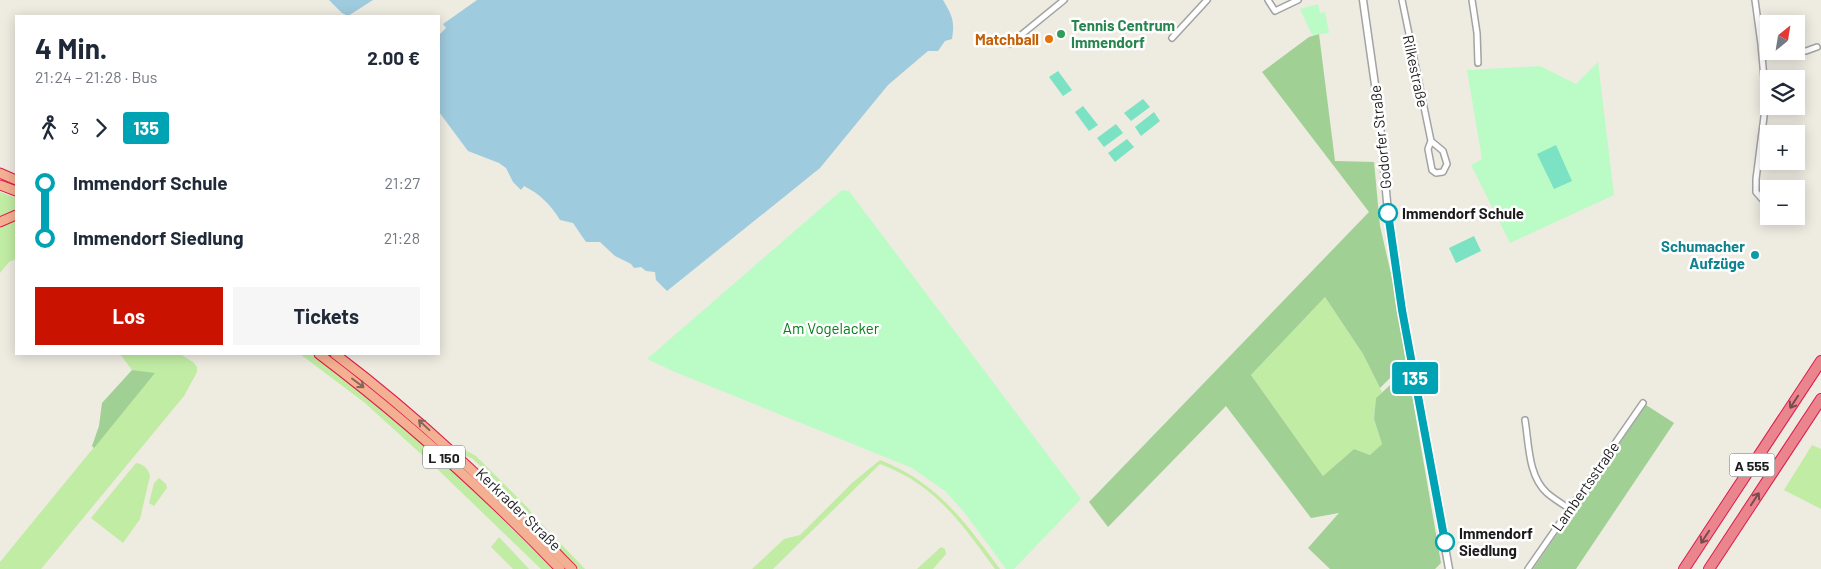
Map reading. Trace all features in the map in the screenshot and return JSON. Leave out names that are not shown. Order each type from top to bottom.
[{"type":"highway","points":[[0,173],[15,180]]},
{"type":"highway","points":[[0,185],[15,191]]},
{"type":"highway","points":[[0,222],[15,215]]},
{"type":"highway","name":"Kerkrader Straße","points":[[320,355],[365,388],[480,489],[560,569]]},
{"type":"highway","name":"Kerkrader Straße","points":[[336,355],[415,417],[485,482],[572,569]]},
{"type":"highway","name":"A 555","points":[[1684,569],[1821,361]]},
{"type":"highway","name":"A 555","points":[[1709,569],[1821,399]]},
{"type":"street","points":[[1010,44],[1064,0]]},
{"type":"street","points":[[1172,38],[1207,0]]},
{"type":"street","points":[[1268,0],[1275,10],[1298,0]]},
{"type":"street","name":"Godorfer Straße","points":[[1363,0],[1379,113],[1388,213],[1402,310],[1449,569]]},
{"type":"street","name":"Rilkestraße","points":[[1402,0],[1431,141],[1428,149],[1432,170],[1436,173],[1443,172],[1447,164],[1443,151],[1431,141]]},
{"type":"street","points":[[1472,0],[1477,33],[1478,63]]},
{"type":"street","points":[[1755,0],[1760,37]]},
{"type":"street","points":[[1805,51],[1817,47]]},
{"type":"street","points":[[1760,197],[1756,192],[1756,179],[1766,100],[1762,60]]},
{"type":"street","name":"Lambertsstraße","points":[[1528,569],[1643,403]]},
{"type":"street","points":[[1525,420],[1536,480],[1547,493],[1570,509]]},
{"type":"green space","points":[[1318,4],[1320,13],[1325,12],[1329,33],[1312,35],[1300,9]]},
{"type":"green space","points":[[1319,34],[1335,161],[1374,162],[1380,226],[1395,291],[1406,364],[1380,388],[1363,354],[1325,297],[1251,375],[1323,476],[1354,449],[1370,455],[1382,444],[1374,419],[1376,398],[1399,377],[1409,378],[1441,563],[1435,569],[1330,569],[1308,548],[1339,513],[1311,518],[1226,406],[1108,527],[1089,502],[1369,212],[1262,72],[1309,37]]},
{"type":"green space","points":[[1598,62],[1614,195],[1510,243],[1471,165],[1482,159],[1467,70],[1540,66],[1576,84]]},
{"type":"green space","points":[[1058,71],[1072,90],[1063,96],[1049,77]]},
{"type":"green space","points":[[1143,99],[1150,107],[1131,121],[1124,113]]},
{"type":"green space","points":[[1083,106],[1098,125],[1089,131],[1075,112]]},
{"type":"green space","points":[[1154,112],[1160,121],[1141,136],[1135,127]]},
{"type":"green space","points":[[1116,124],[1123,133],[1104,147],[1097,138]]},
{"type":"green space","points":[[1127,139],[1134,147],[1115,162],[1108,153]]},
{"type":"green space","points":[[1556,145],[1572,181],[1554,189],[1537,154]]},
{"type":"green space","name":"Am Vogelacker","points":[[842,190],[849,191],[1081,499],[1014,569],[1006,569],[964,512],[945,491],[912,468],[647,359]]},
{"type":"green space","points":[[0,192],[15,198],[15,212],[0,219]]},
{"type":"green space","points":[[15,220],[15,259],[9,262],[0,273],[0,227]]},
{"type":"green space","points":[[1474,236],[1481,251],[1456,263],[1449,248]]},
{"type":"green space","points":[[1325,297],[1363,354],[1382,392],[1376,398],[1374,419],[1382,444],[1370,455],[1354,449],[1323,476],[1251,375]]},
{"type":"green space","points":[[121,355],[182,355],[197,367],[197,372],[184,396],[41,569],[0,569],[0,562],[154,374],[132,370]]},
{"type":"green space","points":[[301,355],[312,355],[344,378],[406,429],[466,484],[553,569],[541,569],[431,463],[365,403]]},
{"type":"green space","points":[[132,370],[155,373],[94,448],[92,446],[99,426],[102,403]]},
{"type":"green space","points":[[1646,405],[1674,423],[1576,569],[1533,569]]},
{"type":"green space","points":[[1812,445],[1821,449],[1821,509],[1784,490]]},
{"type":"green space","points":[[467,451],[476,456],[528,508],[585,569],[579,569],[528,518],[524,508],[473,459],[464,455]]},
{"type":"green space","points":[[880,460],[900,469],[934,492],[962,520],[1000,569],[995,569],[959,521],[932,494],[899,472],[880,464],[773,569],[752,569],[784,539],[800,535],[852,483]]},
{"type":"green space","points":[[136,463],[145,467],[150,476],[140,519],[123,543],[91,518]]},
{"type":"green space","points":[[159,478],[166,484],[167,488],[154,506],[149,503],[154,483]]},
{"type":"green space","points":[[499,537],[529,569],[513,569],[491,547]]},
{"type":"green space","points":[[941,547],[945,549],[946,554],[933,569],[917,569]]},
{"type":"water","points":[[329,0],[373,0],[350,15],[342,13]]},
{"type":"water","points":[[477,0],[943,0],[952,18],[953,33],[952,39],[945,41],[938,51],[928,51],[888,85],[820,168],[667,291],[656,280],[655,272],[646,271],[641,267],[634,268],[631,264],[615,256],[600,242],[586,242],[573,223],[560,220],[553,209],[540,196],[524,186],[521,190],[513,182],[506,168],[499,163],[468,151],[440,113],[440,34],[446,28],[443,24]]},
{"type":"bus line","name":"135","points":[[1388,213],[1402,310],[1445,542]]},
{"type":"place","name":"Tennis Centrum Immendorf","points":[[1061,34]]},
{"type":"place","name":"Matchball","points":[[1049,39]]},
{"type":"place","name":"Immendorf Schule","points":[[1388,213]]},
{"type":"place","name":"Schumacher Aufzüge","points":[[1755,255]]},
{"type":"place","name":"Immendorf Siedlung","points":[[1445,542]]}]
